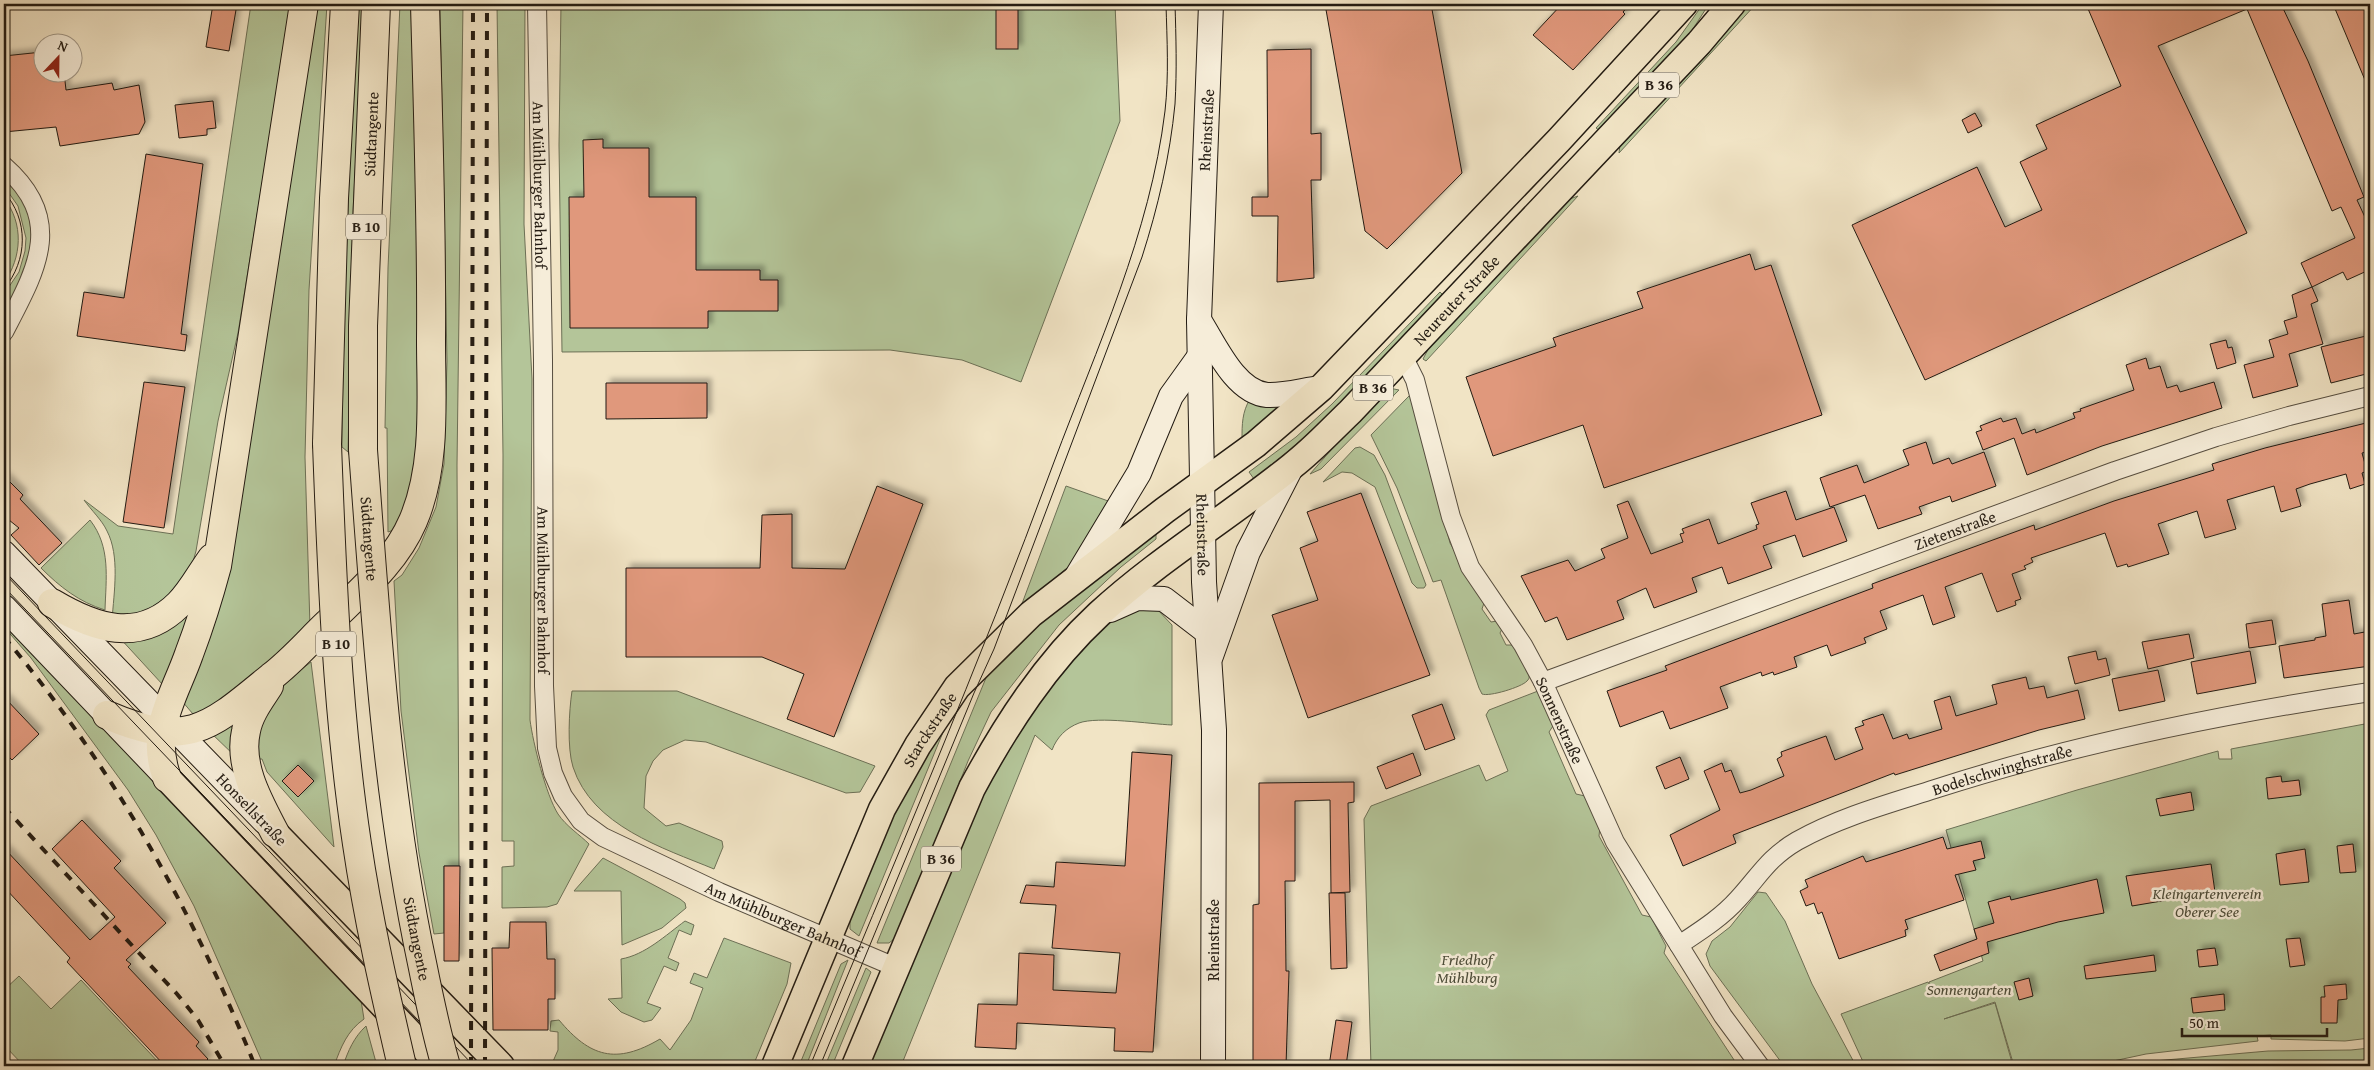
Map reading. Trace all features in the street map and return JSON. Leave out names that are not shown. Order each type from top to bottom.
[{"type":"highway","points":[[167,778],[161,758],[167,727],[204,613],[220,546],[304,4]]},
{"type":"highway","name":"Südtangente","points":[[345,4],[334,198],[328,444],[333,604],[347,766],[357,844],[371,922],[402,1066]]},
{"type":"highway","name":"Südtangente","points":[[376,4],[363,326],[363,450],[380,687],[388,765],[412,914],[446,1066]]},
{"type":"highway","points":[[107,715],[137,727],[167,727],[193,730],[209,724],[279,670],[380,572],[398,550],[412,524],[421,502],[426,480],[430,437],[431,265],[425,4]]},
{"type":"highway","points":[[52,604],[88,622],[108,628],[139,627],[168,614],[178,605],[220,546]]},
{"type":"highway","points":[[275,833],[246,767],[244,743],[251,715],[279,670]]},
{"type":"main road","name":"Rheinstraße","points":[[1211,4],[1199,320],[1203,531],[1207,632],[1214,730],[1213,1066]]},
{"type":"main road","points":[[1202,483],[1277,427],[1321,388],[1546,154],[1684,4]]},
{"type":"main road","name":"Neureuter Straße","points":[[1098,615],[1154,567],[1292,466],[1350,412],[1685,57],[1732,4]]},
{"type":"main road","points":[[1199,320],[1236,378],[1248,389],[1259,394],[1276,395],[1321,388]]},
{"type":"main road","points":[[1074,580],[1139,473],[1171,396],[1200,357]]},
{"type":"main road","points":[[1210,660],[1248,552],[1292,466]]},
{"type":"main road","name":"Starckstraße","points":[[775,1066],[891,793],[918,745],[957,687],[1031,614],[1202,483]]},
{"type":"main road","name":"Honsellstraße","points":[[4,552],[167,727],[275,833],[501,1066]]},
{"type":"main road","points":[[1098,615],[1137,598],[1149,597],[1170,602],[1207,632]]},
{"type":"main road","points":[[4,607],[441,1066]]},
{"type":"main road","name":"B 36","points":[[855,1066],[955,826],[992,753],[1025,699],[1066,648],[1098,615]]},
{"type":"street","name":"Am Mühlburger Bahnhof","points":[[537,4],[543,360],[544,686],[547,748],[553,773],[563,796],[581,821],[603,837],[719,892],[895,967]]},
{"type":"street","points":[[4,166],[21,182],[31,198],[40,222],[42,236],[39,257],[32,278],[4,332]]},
{"type":"street","name":"Sonnenstraße","points":[[1403,356],[1415,380],[1450,518],[1470,567],[1523,645],[1543,682],[1615,842],[1723,1016],[1760,1066]]},
{"type":"street","name":"Zietenstraße","points":[[1543,682],[2115,471],[2216,437],[2370,396]]},
{"type":"street","name":"Bodelschwinghstraße","points":[[1679,945],[1714,922],[1738,899],[1769,861],[1784,849],[1818,830],[1871,809],[1970,777],[2105,741],[2218,716],[2370,692]]},
{"type":"green space","points":[[251,4],[291,4],[238,333],[218,421],[196,551],[190,572],[155,611],[112,620],[115,586],[114,552],[105,527],[84,500],[118,526],[173,534]]},
{"type":"green space","points":[[317,4],[327,4],[309,290],[305,457],[310,627],[198,720],[182,701]]},
{"type":"green space","points":[[357,4],[364,4],[353,211],[348,452],[342,447],[344,336]]},
{"type":"green space","points":[[400,4],[418,4],[420,379],[414,476],[399,528],[388,532],[387,428],[385,428],[388,268]]},
{"type":"green space","points":[[440,4],[463,4],[457,465],[459,866],[444,866],[444,933],[434,934],[419,853],[401,711],[394,581],[402,575],[419,548],[436,507],[444,464],[447,361]]},
{"type":"green space","points":[[497,4],[525,4],[524,224],[532,379],[530,720],[541,768],[553,805],[565,822],[589,844],[557,904],[547,907],[502,908],[502,867],[514,866],[514,841],[502,841],[503,455]]},
{"type":"green space","points":[[561,4],[1115,4],[1120,121],[1021,382],[962,360],[890,350],[562,352],[559,145]]},
{"type":"green space","points":[[1703,4],[1709,4],[1689,35],[1600,131],[1596,128],[1676,42]]},
{"type":"green space","points":[[1748,4],[1756,4],[1619,153],[1620,144],[1709,49]]},
{"type":"green space","points":[[4,180],[19,196],[27,212],[31,228],[31,245],[27,262],[4,313],[4,294],[19,272],[25,251],[26,238],[18,206],[4,186]]},
{"type":"green space","points":[[1578,196],[1426,361],[1423,359],[1432,342],[1567,200]]},
{"type":"green space","points":[[4,198],[15,219],[18,229],[18,240],[14,262],[4,283],[4,255],[7,240]]},
{"type":"green space","points":[[1440,292],[1445,297],[1376,368],[1305,437],[1254,479],[1249,472],[1296,437],[1332,404]]},
{"type":"green space","points":[[1389,388],[1399,390],[1321,469],[1310,474],[1382,392]]},
{"type":"green space","points":[[1409,396],[1412,397],[1450,543],[1484,603],[1482,609],[1491,622],[1497,621],[1503,627],[1500,633],[1506,645],[1514,645],[1529,673],[1527,681],[1512,689],[1486,695],[1482,694],[1441,580],[1433,582],[1397,488],[1371,435]]},
{"type":"green space","points":[[1250,399],[1284,406],[1242,439],[1244,414]]},
{"type":"green space","points":[[1360,447],[1374,455],[1385,475],[1426,585],[1424,588],[1417,588],[1412,583],[1375,487],[1352,473],[1342,472],[1323,482],[1355,448]]},
{"type":"green space","points":[[1066,486],[1111,502],[1074,562],[1020,609]]},
{"type":"green space","points":[[90,520],[97,530],[106,563],[105,610],[87,603],[70,593],[41,568]]},
{"type":"green space","points":[[1156,530],[1156,539],[1121,567],[1059,625],[991,712],[968,761],[899,935],[889,943],[877,943],[988,673],[1017,642]]},
{"type":"green space","points":[[1130,607],[1156,608],[1172,625],[1172,725],[1111,720],[1088,721],[1074,725],[1066,730],[1056,741],[1052,750],[1035,735],[901,1066],[867,1066],[983,791],[1024,720],[1065,665],[1103,627]]},
{"type":"green space","points":[[193,608],[163,685],[118,636]]},
{"type":"green space","points":[[4,622],[360,994],[364,1019],[349,1034],[334,1066],[264,1066],[194,906],[156,835],[128,790],[31,658],[4,627]]},
{"type":"green space","points":[[311,662],[334,847],[267,772],[262,759],[252,759],[253,723],[280,686]]},
{"type":"green space","points":[[572,691],[677,691],[875,766],[860,792],[846,793],[706,742],[685,740],[663,750],[653,761],[646,776],[644,808],[666,826],[679,823],[722,841],[723,847],[714,869],[652,843],[613,820],[596,805],[582,787],[571,759],[569,729]]},
{"type":"green space","name":"Friedhof Mühlburg","points":[[1538,691],[1553,726],[1549,732],[1576,794],[1585,796],[1600,826],[1599,836],[1642,915],[1651,917],[1666,946],[1664,953],[1738,1066],[1371,1066],[1364,819],[1371,806],[1479,765],[1486,781],[1508,771],[1486,715],[1489,710]]},
{"type":"green space","points":[[234,716],[237,758],[209,731]]},
{"type":"green space","name":"Kleingartenverein Oberer See","points":[[2370,723],[2370,1038],[2345,1041],[2271,1039],[2271,1035],[2257,1036],[2258,1041],[2146,1054],[2090,1066],[2014,1066],[1995,1002],[1944,1019],[1995,1003],[2013,1066],[1865,1066],[1841,1014],[1928,982],[1934,994],[1929,982],[1983,961],[1946,830],[2077,790],[2218,751],[2219,759],[2232,759],[2231,749]]},
{"type":"green space","points":[[946,725],[859,936],[850,929],[850,912],[904,792]]},
{"type":"green space","points":[[603,858],[680,899],[685,903],[686,908],[662,928],[622,945],[621,891],[574,891]]},
{"type":"green space","points":[[1758,892],[1766,893],[1785,921],[1812,984],[1856,1066],[1784,1066],[1710,966],[1706,954],[1712,941],[1730,927]]},
{"type":"green space","points":[[685,921],[694,925],[691,935],[679,930],[668,958],[679,963],[676,971],[664,966],[647,1003],[661,1008],[652,1020],[644,1022],[621,1012],[608,999],[622,998],[621,959],[647,949]]},
{"type":"green space","points":[[724,938],[791,963],[787,984],[753,1066],[551,1066],[558,1050],[558,1032],[550,1031],[551,1021],[559,1020],[570,1033],[582,1042],[593,1049],[605,1053],[630,1052],[660,1039],[670,1050],[691,1020],[703,988],[690,983],[694,973],[707,978]]},
{"type":"green space","points":[[848,960],[806,1066],[799,1066],[841,964]]},
{"type":"green space","points":[[866,968],[871,972],[832,1066],[825,1066]]},
{"type":"green space","points":[[19,976],[51,1009],[81,980],[162,1066],[24,1066],[4,1045],[4,990]]},
{"type":"green space","points":[[366,1026],[377,1066],[343,1066],[352,1044]]},
{"type":"green space","points":[[2370,1048],[2370,1066],[2133,1066],[2154,1061],[2268,1051]]},
{"type":"building","points":[[213,4],[237,4],[229,51],[206,47]]},
{"type":"building","points":[[996,4],[1018,4],[1018,49],[996,49]]},
{"type":"building","points":[[1325,4],[1431,4],[1462,173],[1387,249],[1365,231]]},
{"type":"building","points":[[1562,4],[1630,4],[1623,12],[1625,14],[1573,70],[1533,35]]},
{"type":"building","points":[[2086,4],[2281,4],[2308,61],[2364,197],[2357,200],[2370,228],[2370,273],[2369,270],[2347,280],[2343,272],[2312,287],[2301,263],[2355,238],[2341,207],[2332,211],[2247,9],[2158,46],[2247,233],[1925,380],[1852,225],[1977,167],[2005,227],[2042,210],[2020,162],[2047,149],[2036,125],[2121,86]]},
{"type":"building","points":[[2333,4],[2370,4],[2370,92],[2344,30]]},
{"type":"building","points":[[1311,49],[1311,134],[1321,133],[1321,180],[1311,180],[1314,278],[1277,282],[1278,216],[1252,216],[1252,197],[1268,197],[1267,50]]},
{"type":"building","points":[[32,53],[32,82],[65,82],[66,90],[112,83],[114,90],[139,85],[145,122],[139,134],[60,146],[56,127],[4,132],[4,56]]},
{"type":"building","points":[[213,101],[216,128],[207,129],[207,135],[179,138],[175,105]]},
{"type":"building","points":[[1975,113],[1982,126],[1968,133],[1962,120]]},
{"type":"building","points":[[603,139],[603,148],[649,148],[649,197],[696,197],[696,270],[760,270],[760,280],[778,280],[778,311],[708,311],[708,328],[570,328],[569,197],[584,197],[583,140]]},
{"type":"building","points":[[146,154],[203,164],[181,334],[187,335],[185,351],[77,336],[84,292],[124,298]]},
{"type":"building","points":[[1750,254],[1755,270],[1771,265],[1822,415],[1604,488],[1583,425],[1493,456],[1466,377],[1556,346],[1553,338],[1643,308],[1637,292]]},
{"type":"building","points":[[2312,287],[2318,301],[2311,304],[2323,344],[2289,354],[2298,386],[2253,398],[2244,365],[2274,357],[2269,340],[2288,334],[2284,321],[2297,317],[2292,295]]},
{"type":"building","points":[[2370,335],[2370,373],[2331,383],[2321,347]]},
{"type":"building","points":[[2226,340],[2228,348],[2232,347],[2236,363],[2217,369],[2210,344]]},
{"type":"building","points":[[2146,358],[2149,369],[2160,366],[2167,388],[2177,385],[2180,392],[2214,382],[2222,408],[2102,446],[2027,475],[2014,438],[1983,450],[1976,432],[1982,430],[1980,426],[2001,418],[2003,422],[2016,418],[2022,434],[2035,429],[2036,433],[2075,418],[2073,413],[2081,411],[2080,409],[2134,390],[2126,365]]},
{"type":"building","points":[[144,382],[185,387],[164,528],[123,522]]},
{"type":"building","points":[[606,383],[707,383],[707,418],[606,419]]},
{"type":"building","points":[[2370,422],[2370,451],[2362,453],[2367,471],[2362,473],[2365,484],[2350,489],[2346,474],[2310,484],[2296,489],[2301,506],[2281,512],[2274,486],[2227,500],[2236,529],[2205,538],[2197,511],[2158,524],[2169,554],[2128,567],[2127,564],[2117,567],[2105,533],[2031,558],[2033,562],[2024,566],[2026,569],[2012,574],[2021,599],[2015,601],[2016,605],[1997,612],[1982,573],[1945,587],[1955,617],[1933,625],[1923,595],[1880,611],[1887,629],[1864,638],[1866,643],[1831,656],[1827,645],[1794,657],[1797,667],[1774,675],[1773,672],[1762,676],[1761,672],[1720,687],[1728,708],[1670,729],[1663,711],[1620,727],[1607,691],[1667,670],[1665,666],[1873,588],[1872,584],[2034,525],[2035,530],[2114,501],[2214,470],[2212,464],[2265,448]]},
{"type":"building","points":[[1926,442],[1933,464],[1949,458],[1952,464],[1984,452],[1996,486],[1952,502],[1950,496],[1919,507],[1922,514],[1878,529],[1865,495],[1830,507],[1820,478],[1857,465],[1864,483],[1909,465],[1903,450]]},
{"type":"building","points":[[4,476],[23,495],[20,499],[62,543],[39,565],[11,535],[19,528],[4,516]]},
{"type":"building","points":[[877,486],[923,504],[834,737],[787,719],[804,674],[762,657],[626,657],[626,568],[760,568],[762,515],[792,514],[792,568],[845,569]]},
{"type":"building","points":[[1786,491],[1796,520],[1834,507],[1847,541],[1803,557],[1795,535],[1763,546],[1772,568],[1728,584],[1722,567],[1692,578],[1697,592],[1654,608],[1646,588],[1617,601],[1624,619],[1567,640],[1557,617],[1545,622],[1521,576],[1568,560],[1575,571],[1605,558],[1601,549],[1628,538],[1617,505],[1628,501],[1651,554],[1683,542],[1680,534],[1684,533],[1682,529],[1709,519],[1718,544],[1757,529],[1756,525],[1759,524],[1751,503]]},
{"type":"building","points":[[1361,493],[1430,675],[1308,718],[1272,615],[1318,600],[1300,548],[1318,541],[1307,512]]},
{"type":"building","points":[[2349,600],[2354,634],[2370,631],[2370,666],[2284,678],[2279,646],[2315,640],[2315,638],[2326,636],[2322,604]]},
{"type":"building","points":[[2272,620],[2276,644],[2249,648],[2246,624]]},
{"type":"building","points":[[2189,634],[2194,658],[2148,669],[2142,642]]},
{"type":"building","points":[[2096,651],[2098,660],[2106,658],[2110,675],[2075,684],[2068,657]]},
{"type":"building","points":[[2250,651],[2256,683],[2197,694],[2191,662]]},
{"type":"building","points":[[2158,670],[2165,701],[2119,711],[2112,679]]},
{"type":"building","points":[[2026,677],[2029,689],[2044,686],[2047,698],[2078,690],[2085,719],[2039,730],[1895,775],[1894,773],[1733,835],[1736,843],[1683,866],[1670,835],[1720,810],[1704,771],[1722,763],[1725,772],[1731,770],[1740,793],[1751,790],[1784,776],[1777,759],[1782,756],[1781,752],[1826,736],[1835,760],[1863,749],[1855,728],[1864,725],[1862,721],[1883,714],[1893,739],[1907,734],[1909,739],[1942,729],[1934,701],[1950,696],[1956,716],[1997,704],[1992,685]]},
{"type":"building","points":[[4,697],[39,734],[12,760],[4,752]]},
{"type":"building","points":[[1442,704],[1455,739],[1425,750],[1412,715]]},
{"type":"building","points":[[1132,752],[1172,755],[1153,1052],[1114,1051],[1115,1028],[1017,1023],[1016,1049],[975,1047],[978,1004],[1017,1005],[1019,953],[1054,955],[1053,990],[1116,993],[1120,953],[1052,948],[1056,905],[1020,903],[1026,885],[1054,887],[1056,862],[1125,866]]},
{"type":"building","points":[[1413,753],[1421,775],[1386,789],[1377,767]]},
{"type":"building","points":[[1680,757],[1689,779],[1665,789],[1656,767]]},
{"type":"building","points":[[298,765],[314,781],[298,797],[282,781]]},
{"type":"building","points":[[2281,776],[2282,782],[2299,780],[2301,795],[2268,799],[2266,778]]},
{"type":"building","points":[[1354,782],[1354,802],[1348,803],[1350,892],[1331,893],[1330,800],[1295,801],[1295,881],[1285,881],[1286,971],[1289,971],[1286,1066],[1253,1066],[1253,905],[1259,904],[1259,783]]},
{"type":"building","points":[[2191,792],[2194,810],[2160,816],[2156,799]]},
{"type":"building","points":[[82,820],[121,861],[114,868],[166,923],[126,960],[131,964],[128,967],[199,1042],[196,1046],[208,1059],[201,1066],[165,1066],[67,962],[70,958],[4,887],[4,848],[90,940],[115,917],[52,849]]},
{"type":"building","points":[[1943,837],[1947,849],[1981,841],[1985,858],[1973,861],[1976,870],[1955,875],[1964,900],[1905,920],[1908,929],[1905,930],[1906,936],[1839,959],[1822,912],[1818,914],[1814,903],[1806,906],[1800,891],[1808,887],[1805,880],[1863,856],[1866,862]]},
{"type":"building","points":[[2353,844],[2356,872],[2340,873],[2337,846]]},
{"type":"building","points":[[2305,849],[2309,882],[2280,885],[2276,854]]},
{"type":"building","points":[[2211,864],[2215,892],[2132,906],[2126,876]]},
{"type":"building","points":[[444,866],[460,866],[459,961],[444,961]]},
{"type":"building","points":[[2097,879],[2104,913],[2058,922],[1987,942],[1989,953],[1940,971],[1934,955],[1977,939],[1974,929],[1994,923],[1988,902],[2010,896],[2011,900]]},
{"type":"building","points":[[1329,893],[1345,893],[1347,968],[1331,969]]},
{"type":"building","points":[[510,922],[546,922],[547,959],[555,959],[555,999],[548,999],[548,1030],[493,1030],[492,948],[509,948]]},
{"type":"building","points":[[2300,938],[2305,965],[2290,967],[2286,939]]},
{"type":"building","points":[[2215,948],[2218,965],[2199,967],[2197,950]]},
{"type":"building","points":[[2154,955],[2156,971],[2086,979],[2084,966]]},
{"type":"building","points":[[2029,978],[2033,996],[2019,1000],[2014,982]]},
{"type":"building","points":[[2346,984],[2347,999],[2338,1000],[2337,1023],[2321,1023],[2321,997],[2325,997],[2324,986]]},
{"type":"building","points":[[2224,994],[2225,1010],[2193,1013],[2191,998]]},
{"type":"building","points":[[1336,1020],[1352,1022],[1346,1066],[1329,1066]]},
{"type":"tram line","points":[[810,1066],[996,614],[1104,333],[1135,246],[1158,157],[1165,111],[1167,85],[1166,4]]},
{"type":"tram line","points":[[820,1066],[974,693],[994,649],[1142,257],[1163,181],[1173,123],[1176,79],[1175,4]]},
{"type":"tram line","points":[[4,192],[18,215],[22,240],[18,266],[4,289]]},
{"type":"tram line","points":[[4,573],[474,1066]]},
{"type":"tram line","points":[[4,587],[462,1066]]},
{"type":"railway","points":[[471,1066],[473,4]]},
{"type":"railway","points":[[485,1066],[487,4]]},
{"type":"railway","points":[[4,637],[80,736],[115,788],[147,841],[205,952],[255,1066]]},
{"type":"railway","points":[[4,807],[177,994],[198,1020],[225,1066]]},
{"type":"park label","name":"Sonnengarten","points":[[1969,989]]}]
